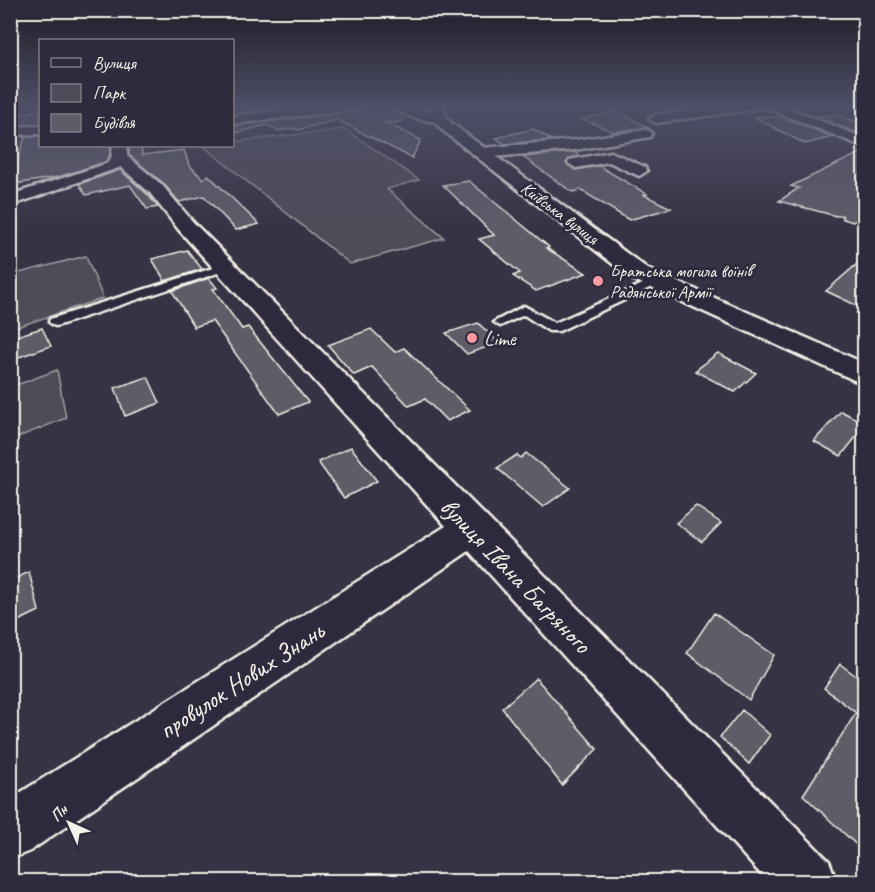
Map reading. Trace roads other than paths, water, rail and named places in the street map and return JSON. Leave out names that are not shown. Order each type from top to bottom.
[{"type":"street","name":"Київська вулиця","points":[[474,147],[640,274],[864,374]]},
{"type":"street","points":[[481,153],[556,147]]},
{"type":"street","points":[[556,166],[611,157],[639,171]]},
{"type":"street","points":[[10,201],[118,160]]},
{"type":"street","name":"вулиця Івана Багряного","points":[[118,160],[156,189],[186,226],[808,882]]},
{"type":"street","points":[[509,174],[534,170]]},
{"type":"street","name":"провулок Нових Знань","points":[[10,831],[472,529]]},
{"type":"lane","points":[[55,322],[226,267]]},
{"type":"lane","points":[[501,322],[524,310],[554,328],[656,281]]},
{"type":"place","name":"Братська могила воїнів Радянської Армії","points":[[598,281]]},
{"type":"place","name":"Lime","points":[[472,338]]}]
